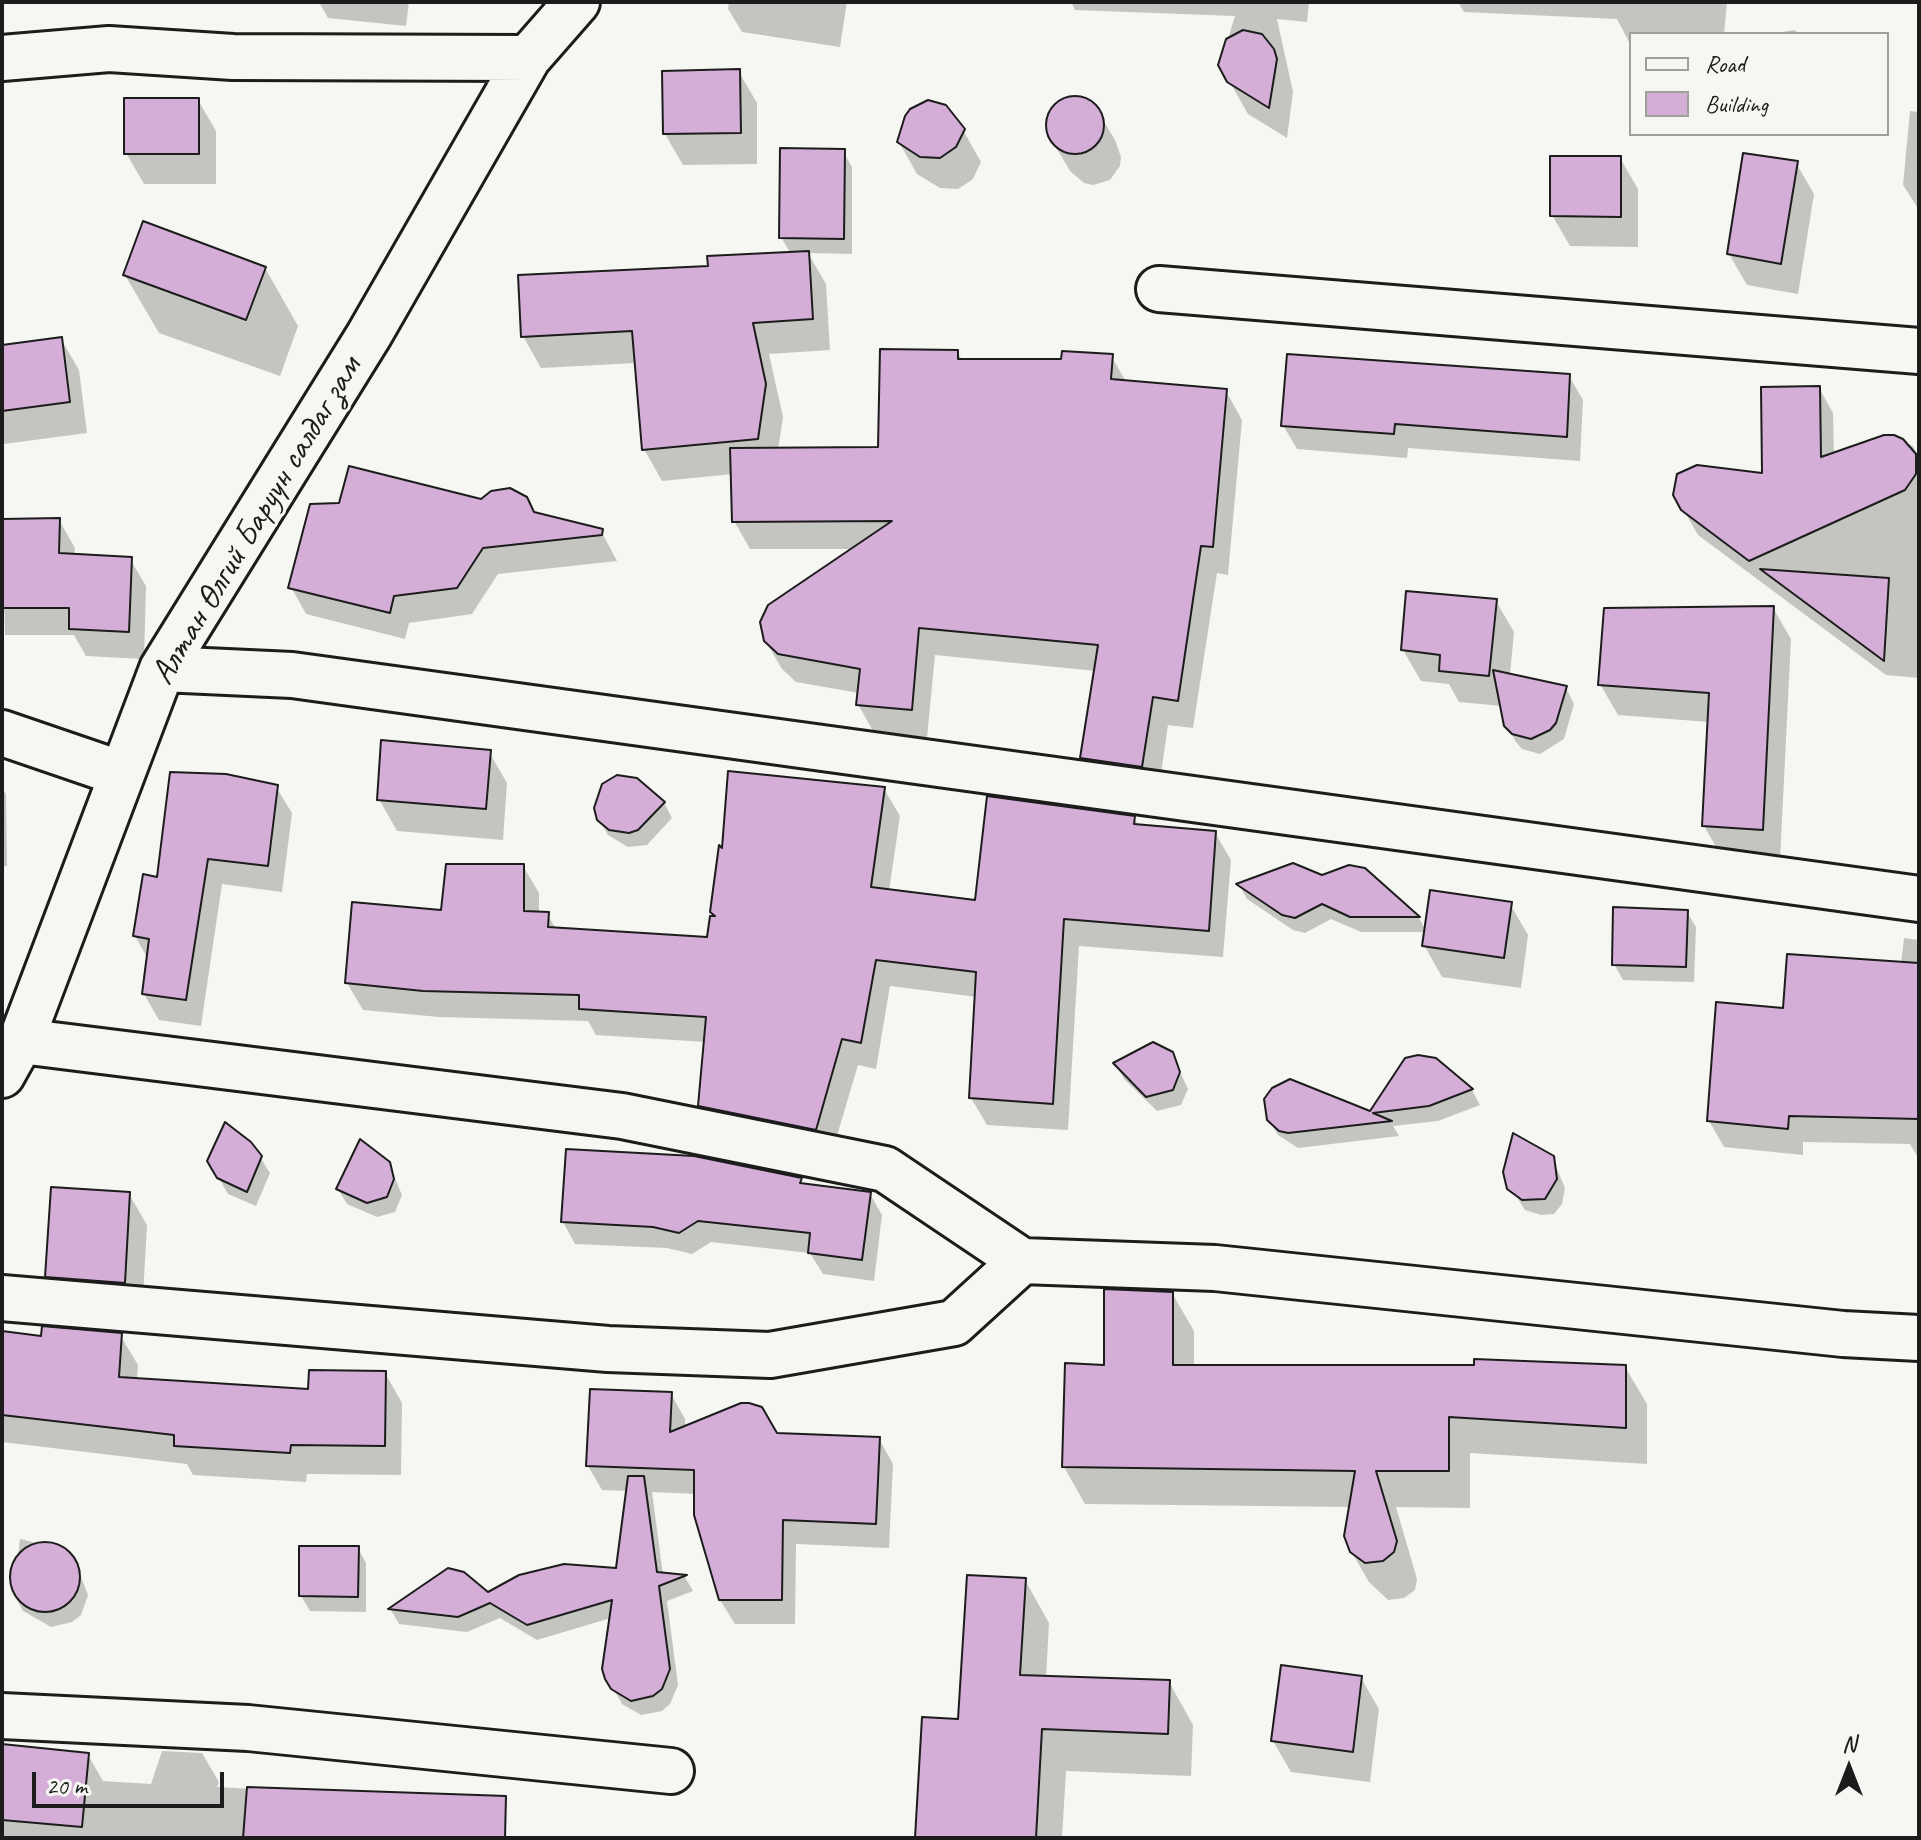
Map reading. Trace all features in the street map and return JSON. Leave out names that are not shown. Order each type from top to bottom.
[{"type":"street","name":"Алтан Өлгий Баруун салдаг зам","points":[[11,1058],[162,669],[369,335],[528,58],[577,2]]},
{"type":"street","points":[[2,58],[109,49],[233,57],[528,58]]},
{"type":"street","points":[[1159,289],[1919,351]]},
{"type":"street","points":[[162,669],[292,675],[1919,899]]},
{"type":"street","points":[[2,733],[122,774]]},
{"type":"street","points":[[11,1058],[622,1116],[870,1165],[885,1169],[1022,1261],[1215,1268],[1843,1334],[1919,1338]]},
{"type":"street","points":[[2,1298],[608,1349],[770,1355],[954,1323],[1022,1261]]},
{"type":"street","points":[[2,1716],[248,1728],[671,1771]]},
{"type":"building","points":[[1243,30],[1262,34],[1274,49],[1277,59],[1269,108],[1227,82],[1218,65],[1226,39]]},
{"type":"building","points":[[740,69],[741,133],[663,134],[662,71]]},
{"type":"building","points":[[1075,96],[1096,104],[1104,125],[1096,146],[1075,154],[1054,146],[1046,125],[1054,104]]},
{"type":"building","points":[[124,98],[199,98],[199,154],[124,154]]},
{"type":"building","points":[[928,100],[946,105],[965,129],[956,147],[940,158],[920,157],[897,142],[910,109]]},
{"type":"building","points":[[780,148],[845,149],[844,239],[779,238]]},
{"type":"building","points":[[1743,153],[1798,161],[1781,264],[1727,254]]},
{"type":"building","points":[[1550,156],[1621,156],[1621,217],[1550,216]]},
{"type":"building","points":[[143,221],[266,267],[246,320],[123,275]]},
{"type":"building","points":[[809,251],[813,319],[753,323],[766,384],[758,439],[642,450],[632,331],[521,337],[518,275],[708,266],[707,256]]},
{"type":"building","points":[[62,337],[70,402],[2,411],[2,345]]},
{"type":"building","points":[[880,349],[958,350],[958,359],[1061,359],[1062,351],[1113,354],[1111,379],[1227,389],[1213,547],[1201,546],[1178,701],[1153,697],[1142,767],[1080,758],[1098,645],[919,628],[912,710],[856,705],[860,669],[778,654],[764,641],[760,622],[768,605],[892,521],[732,522],[730,448],[878,447]]},
{"type":"building","points":[[1287,354],[1570,374],[1567,437],[1395,424],[1394,434],[1281,426]]},
{"type":"building","points":[[1820,386],[1821,457],[1884,435],[1894,435],[1903,439],[1916,454],[1916,474],[1905,490],[1749,561],[1681,510],[1673,495],[1677,474],[1697,465],[1762,473],[1761,387]]},
{"type":"building","points":[[349,466],[481,499],[491,491],[510,488],[527,497],[534,512],[603,529],[602,535],[483,548],[457,588],[394,596],[390,613],[288,588],[310,504],[339,503]]},
{"type":"building","points":[[60,518],[59,553],[132,557],[129,632],[69,629],[69,608],[2,608],[2,519]]},
{"type":"building","points":[[1760,569],[1889,578],[1884,661]]},
{"type":"building","points":[[1406,591],[1497,599],[1489,676],[1439,671],[1440,655],[1401,650]]},
{"type":"building","points":[[1774,606],[1763,830],[1702,826],[1709,693],[1598,685],[1604,608]]},
{"type":"building","points":[[1493,670],[1567,686],[1556,723],[1550,730],[1531,739],[1512,734],[1504,726]]},
{"type":"building","points":[[381,740],[491,750],[486,809],[377,800]]},
{"type":"building","points":[[728,771],[885,787],[871,887],[975,900],[987,796],[1135,816],[1134,824],[1216,831],[1209,931],[1064,919],[1053,1104],[969,1098],[976,972],[876,960],[861,1043],[842,1039],[816,1130],[698,1106],[706,1017],[579,1009],[579,995],[423,991],[345,983],[352,902],[441,910],[446,864],[524,864],[524,911],[549,912],[548,927],[707,937],[710,916],[715,916],[710,912],[719,845],[722,848]]},
{"type":"building","points":[[170,772],[226,774],[278,785],[268,866],[208,859],[186,1000],[142,994],[149,939],[133,936],[143,874],[157,877]]},
{"type":"building","points":[[617,775],[637,778],[665,802],[638,830],[629,833],[609,830],[597,820],[594,808],[602,784]]},
{"type":"building","points":[[1293,863],[1322,875],[1349,865],[1365,868],[1420,917],[1350,917],[1322,904],[1295,918],[1282,915],[1236,884]]},
{"type":"building","points":[[1430,890],[1512,902],[1504,958],[1422,946]]},
{"type":"building","points":[[1613,907],[1688,910],[1686,967],[1612,965]]},
{"type":"building","points":[[1787,954],[1919,963],[1919,1119],[1789,1116],[1788,1129],[1707,1121],[1716,1002],[1783,1008]]},
{"type":"building","points":[[1153,1042],[1173,1052],[1180,1072],[1173,1090],[1146,1097],[1113,1063]]},
{"type":"building","points":[[1418,1055],[1436,1058],[1473,1089],[1429,1106],[1373,1113],[1392,1121],[1288,1133],[1279,1131],[1267,1120],[1264,1099],[1272,1088],[1290,1079],[1370,1111],[1405,1058]]},
{"type":"building","points":[[225,1122],[251,1142],[262,1156],[247,1192],[217,1178],[207,1161]]},
{"type":"building","points":[[1513,1133],[1554,1156],[1557,1179],[1545,1199],[1522,1200],[1507,1189],[1503,1172]]},
{"type":"building","points":[[360,1139],[390,1162],[394,1179],[387,1197],[367,1203],[336,1189]]},
{"type":"building","points":[[566,1149],[694,1156],[802,1178],[800,1183],[871,1192],[862,1260],[808,1253],[810,1233],[698,1221],[679,1233],[653,1227],[561,1222]]},
{"type":"building","points":[[51,1187],[130,1192],[125,1283],[45,1277]]},
{"type":"building","points":[[1104,1289],[1173,1292],[1173,1365],[1474,1365],[1474,1359],[1626,1365],[1626,1428],[1449,1417],[1449,1471],[1376,1471],[1397,1541],[1394,1552],[1383,1561],[1365,1563],[1350,1552],[1344,1536],[1355,1471],[1062,1467],[1065,1363],[1104,1365]]},
{"type":"building","points":[[42,1326],[122,1333],[119,1377],[308,1389],[309,1370],[386,1371],[385,1446],[291,1445],[290,1453],[174,1446],[174,1435],[2,1415],[2,1331],[41,1336]]},
{"type":"building","points":[[590,1389],[672,1392],[670,1432],[741,1403],[749,1403],[762,1407],[777,1433],[880,1437],[876,1524],[783,1520],[782,1600],[719,1600],[694,1515],[694,1470],[586,1466]]},
{"type":"building","points":[[628,1476],[644,1476],[657,1572],[687,1575],[659,1586],[670,1669],[662,1689],[653,1696],[631,1701],[611,1689],[605,1679],[602,1669],[612,1600],[527,1625],[490,1603],[458,1617],[388,1609],[448,1568],[464,1572],[488,1592],[519,1575],[564,1564],[616,1568]]},
{"type":"building","points":[[45,1542],[70,1552],[80,1577],[70,1602],[45,1612],[20,1602],[10,1577],[20,1552]]},
{"type":"building","points":[[299,1546],[359,1546],[358,1597],[299,1596]]},
{"type":"building","points":[[967,1575],[1026,1578],[1020,1675],[1170,1680],[1168,1734],[1042,1729],[1036,1838],[915,1838],[922,1717],[958,1719]]},
{"type":"building","points":[[1281,1665],[1362,1676],[1353,1752],[1271,1741]]},
{"type":"building","points":[[2,1744],[89,1753],[82,1827],[2,1820]]},
{"type":"building","points":[[247,1787],[506,1796],[505,1838],[243,1838]]}]
